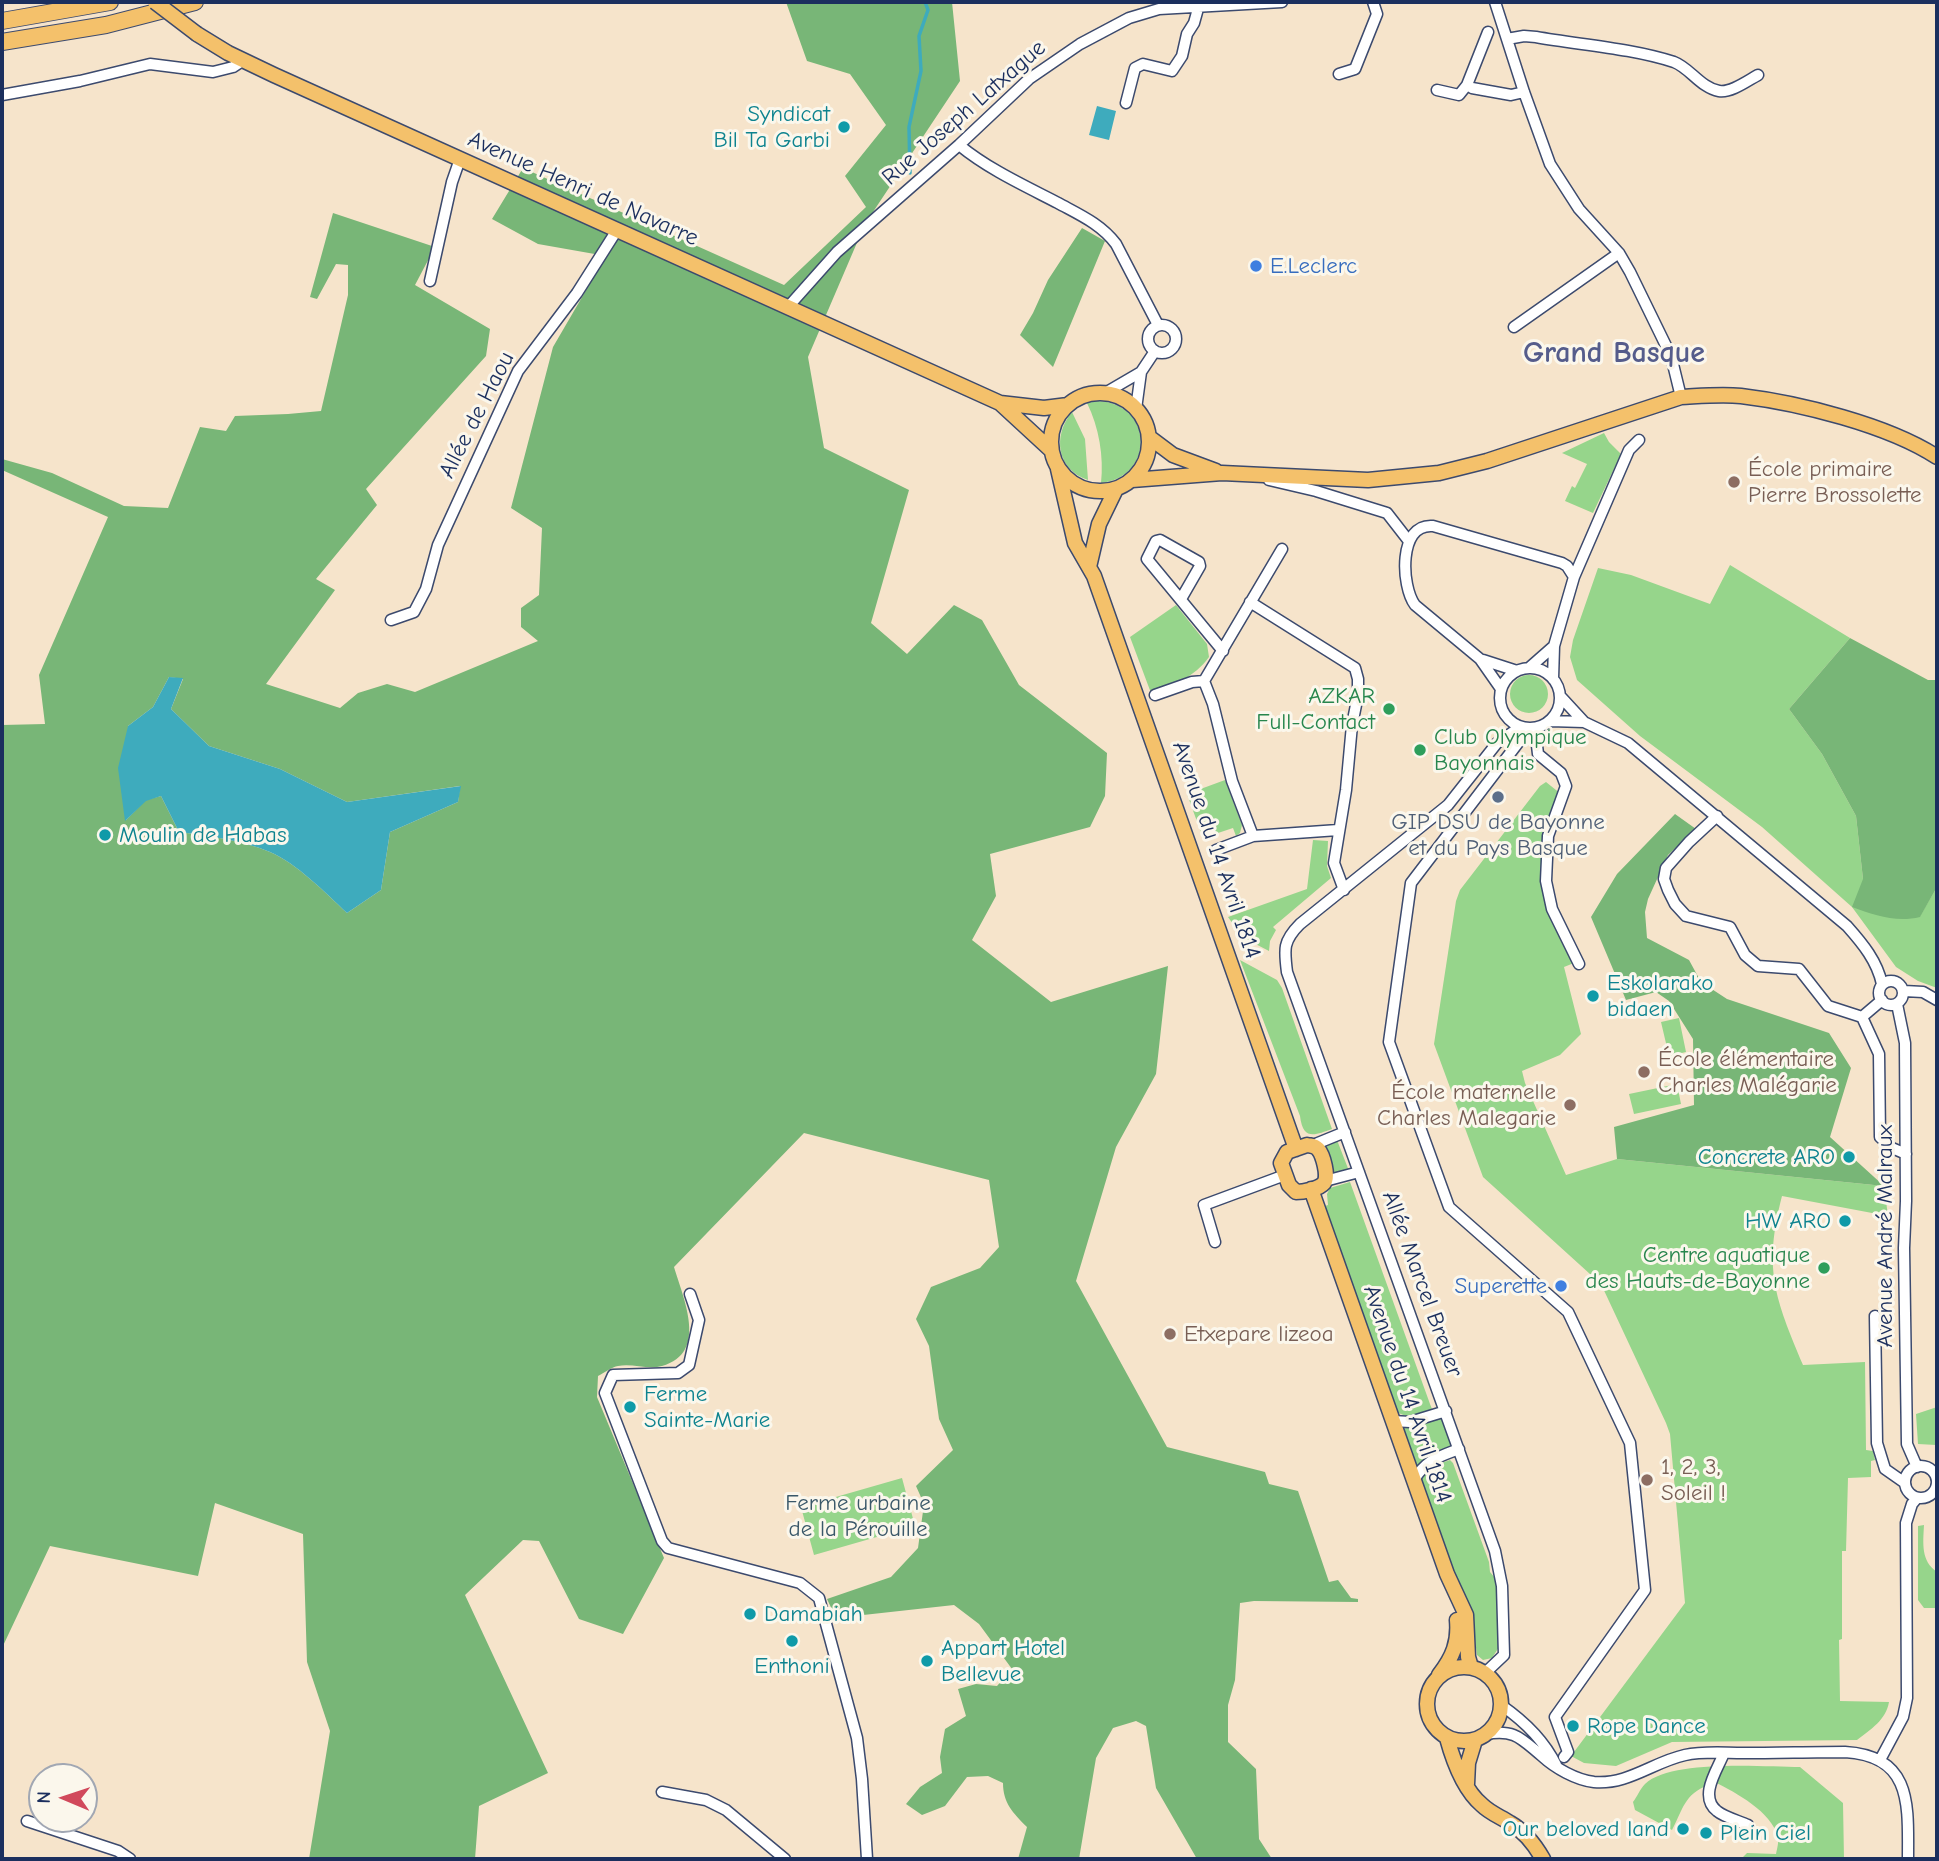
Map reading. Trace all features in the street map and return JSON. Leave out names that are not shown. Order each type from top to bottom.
[{"type":"highway","points":[[2,21],[110,2]]},
{"type":"highway","points":[[2,42],[106,25],[195,2]]},
{"type":"main road","name":"Avenue Henri de Navarre","points":[[155,2],[197,34],[243,61],[1000,402],[1044,408],[1068,405]]},
{"type":"main road","points":[[1132,480],[1148,453],[1149,437],[1147,427],[1136,409],[1116,396],[1105,393],[1088,395],[1068,405],[1057,418],[1051,433],[1051,450],[1058,469],[1068,480],[1092,491],[1115,489],[1132,480],[1222,473],[1368,480],[1439,474],[1487,461],[1681,397],[1739,396],[1787,404],[1856,422],[1937,457]]},
{"type":"main road","name":"Avenue Henri de Navarre","points":[[1000,402],[1051,450]]},
{"type":"main road","points":[[1149,437],[1173,455],[1222,473]]},
{"type":"main road","name":"Avenue du 14 Avril 1814","points":[[1058,469],[1075,543],[1089,567],[1152,735],[1296,1149]]},
{"type":"main road","points":[[1089,567],[1099,524],[1115,489]]},
{"type":"main road","points":[[1307,1145],[1314,1146],[1319,1151],[1326,1173],[1325,1181],[1311,1189],[1296,1192],[1289,1185],[1282,1163],[1287,1152],[1307,1145]]},
{"type":"main road","name":"Avenue du 14 Avril 1814","points":[[1311,1189],[1447,1574],[1466,1615],[1471,1667]]},
{"type":"main road","name":"Avenue du 14 Avril 1814","points":[[1438,1676],[1456,1648],[1458,1633],[1447,1574]]},
{"type":"main road","points":[[1467,1785],[1468,1763],[1480,1737],[1498,1718],[1502,1705],[1498,1689],[1485,1673],[1471,1667],[1448,1670],[1438,1676],[1427,1694],[1426,1704],[1432,1725],[1447,1738],[1458,1741],[1480,1737]]},
{"type":"main road","points":[[1447,1738],[1452,1757],[1467,1785],[1485,1808],[1513,1824],[1543,1859]]},
{"type":"street","name":"Rue Joseph Latxague","points":[[788,307],[837,252],[959,145],[1029,79],[1080,44],[1140,13],[1199,5],[1282,2]]},
{"type":"street","points":[[1339,74],[1355,69],[1377,14],[1373,2]]},
{"type":"street","points":[[1495,2],[1550,164],[1579,209],[1619,253],[1630,272],[1671,356],[1681,397]]},
{"type":"street","points":[[1126,103],[1135,68],[1143,64],[1172,71],[1182,56],[1187,34],[1194,23],[1199,5]]},
{"type":"street","points":[[1437,90],[1460,95],[1467,85],[1488,32]]},
{"type":"street","points":[[1507,39],[1536,37],[1656,57],[1679,64],[1707,86],[1722,91],[1730,90],[1758,75]]},
{"type":"street","points":[[2,95],[80,81],[150,64],[213,72],[243,61]]},
{"type":"street","points":[[1467,85],[1511,95],[1524,92]]},
{"type":"street","points":[[959,145],[980,162],[1082,215],[1108,233],[1157,326]]},
{"type":"street","points":[[430,281],[452,181],[460,159]]},
{"type":"street","name":"Allée de Haou","points":[[391,620],[414,612],[426,589],[438,545],[518,370],[577,293],[617,230]]},
{"type":"street","points":[[1514,327],[1619,253]]},
{"type":"street","points":[[1157,326],[1170,327],[1176,342],[1169,351],[1155,351],[1149,344],[1148,335],[1157,326]]},
{"type":"street","points":[[1136,409],[1141,372],[1155,351]]},
{"type":"street","points":[[1105,393],[1141,372]]},
{"type":"street","points":[[1639,440],[1629,450],[1574,577],[1554,646],[1553,679],[1560,696],[1584,722],[1635,748],[1847,926],[1887,982],[1902,985],[1902,999],[1897,1004],[1889,1005],[1879,994],[1887,982]]},
{"type":"street","points":[[1247,475],[1316,491],[1387,513],[1409,540]]},
{"type":"street","points":[[1501,689],[1480,659],[1415,605],[1410,597],[1407,584],[1409,540],[1417,530],[1426,525],[1433,526],[1562,563],[1574,577]]},
{"type":"street","points":[[1181,599],[1200,566],[1199,562],[1160,540],[1156,541],[1147,559],[1223,651]]},
{"type":"street","points":[[1204,681],[1282,549]]},
{"type":"street","points":[[1250,603],[1351,664],[1358,679],[1346,790],[1334,863],[1344,890]]},
{"type":"street","points":[[1529,668],[1554,646]]},
{"type":"street","points":[[1480,659],[1517,671]]},
{"type":"street","points":[[1553,679],[1538,669],[1529,668],[1510,675],[1501,689],[1503,713],[1520,727],[1535,728],[1550,721],[1584,722]]},
{"type":"street","points":[[1155,695],[1192,682],[1204,681]]},
{"type":"street","points":[[1204,681],[1213,704],[1232,781],[1252,836]]},
{"type":"street","points":[[1550,721],[1559,705],[1560,696]]},
{"type":"street","name":"Allée Marcel Breuer","points":[[1497,743],[1503,713]]},
{"type":"street","name":"Allée Marcel Breuer","points":[[1485,1673],[1504,1655],[1501,1572],[1287,972],[1284,949],[1288,938],[1297,928],[1452,801],[1497,743],[1520,727]]},
{"type":"street","points":[[1535,728],[1538,754],[1562,773],[1566,786],[1548,836],[1546,881],[1552,909],[1579,964]]},
{"type":"street","points":[[1521,739],[1411,883],[1389,1042],[1449,1207],[1567,1312],[1630,1443],[1645,1590],[1555,1717],[1569,1752],[1560,1761]]},
{"type":"street","points":[[1717,816],[1689,842],[1666,869],[1664,879],[1681,912],[1686,916],[1730,927],[1751,961],[1767,968],[1799,969],[1828,1006],[1862,1017],[1879,1054],[1880,1137],[1892,1148],[1906,1154]]},
{"type":"street","points":[[1216,850],[1252,836],[1338,830]]},
{"type":"street","points":[[1904,990],[1923,992],[1937,1000]]},
{"type":"street","points":[[1862,1017],[1882,1000]]},
{"type":"street","name":"Avenue André Malraux","points":[[1897,1004],[1905,1035],[1904,1261],[1908,1444],[1917,1466]]},
{"type":"street","points":[[1314,1146],[1345,1132]]},
{"type":"street","name":"Allée Marcel Breuer","points":[[1325,1181],[1359,1172]]},
{"type":"street","points":[[1216,1242],[1204,1205],[1285,1175]]},
{"type":"street","points":[[690,1294],[699,1320],[689,1364],[678,1373],[613,1375],[605,1393],[662,1541],[668,1548],[800,1583],[811,1589],[819,1598],[857,1738],[867,1859]]},
{"type":"street","points":[[1875,1316],[1877,1443],[1885,1469],[1905,1483]]},
{"type":"street","name":"Allée Marcel Breuer","points":[[1393,1421],[1410,1422],[1446,1412]]},
{"type":"street","points":[[1414,1480],[1428,1461],[1459,1449]]},
{"type":"street","points":[[1917,1466],[1930,1468],[1936,1475],[1937,1484],[1933,1494],[1928,1497],[1917,1498],[1908,1492],[1905,1483],[1908,1472],[1917,1466]]},
{"type":"street","points":[[1880,1760],[1903,1717],[1907,1698],[1906,1523],[1912,1504],[1917,1498]]},
{"type":"street","points":[[1502,1705],[1523,1720],[1575,1777],[1592,1782],[1622,1780],[1684,1755],[1845,1752],[1860,1753],[1880,1760],[1897,1776],[1903,1787],[1908,1812],[1908,1859]]},
{"type":"street","points":[[1480,1737],[1498,1732],[1516,1735],[1529,1743],[1543,1758],[1560,1761]]},
{"type":"street","points":[[1724,1753],[1708,1790],[1710,1802],[1717,1811],[1748,1825]]},
{"type":"street","points":[[662,1792],[706,1800],[726,1810],[785,1859]]},
{"type":"street","points":[[27,1821],[118,1851],[130,1859]]},
{"type":"green space","points":[[786,2],[952,2],[960,81],[865,224],[808,357],[824,448],[909,490],[871,623],[907,654],[954,605],[982,620],[1019,685],[1107,753],[1105,796],[1090,827],[990,854],[996,896],[972,940],[1051,1002],[1168,966],[1156,1074],[1116,1147],[1076,1281],[1167,1447],[1265,1472],[1269,1484],[1298,1491],[1329,1582],[1338,1580],[1351,1598],[1358,1599],[1358,1602],[1240,1603],[1235,1680],[1228,1705],[1228,1742],[1256,1769],[1259,1839],[1272,1859],[1197,1859],[1156,1788],[1146,1726],[1136,1721],[1113,1728],[1096,1758],[1079,1859],[1018,1859],[1027,1827],[1010,1807],[1003,1783],[988,1776],[967,1777],[945,1806],[922,1815],[906,1804],[920,1787],[942,1773],[940,1757],[945,1729],[966,1716],[958,1689],[976,1684],[997,1686],[1012,1669],[979,1624],[954,1605],[836,1618],[827,1599],[891,1577],[918,1548],[924,1504],[916,1486],[953,1450],[939,1419],[929,1346],[916,1319],[931,1287],[980,1268],[999,1247],[989,1180],[804,1133],[674,1267],[689,1323],[689,1337],[685,1349],[676,1359],[662,1366],[618,1366],[598,1376],[597,1397],[664,1558],[623,1634],[579,1619],[539,1541],[523,1540],[465,1595],[548,1773],[479,1806],[475,1859],[309,1859],[330,1731],[307,1662],[303,1534],[215,1503],[198,1576],[50,1546],[2,1648],[2,725],[45,724],[39,675],[108,517],[2,470],[2,459],[52,473],[124,506],[168,508],[200,427],[226,431],[235,416],[321,411],[348,295],[348,265],[336,264],[317,299],[310,297],[333,213],[435,247],[415,285],[490,329],[486,356],[366,489],[377,505],[316,579],[335,590],[266,684],[340,708],[358,693],[387,684],[415,692],[538,641],[521,627],[521,608],[539,595],[542,528],[511,508],[553,347],[606,256],[538,244],[492,219],[523,168],[784,285],[866,207],[845,176],[886,125],[850,74],[807,61]],"holes":[[[169,677],[183,679],[171,709],[209,746],[280,769],[347,802],[460,786],[458,802],[390,832],[381,890],[347,913],[300,871],[270,852],[237,841],[179,832],[161,796],[146,800],[126,820],[128,726],[153,707]]]},
{"type":"green space","points":[[1082,228],[1105,241],[1053,367],[1020,335],[1048,280]]},
{"type":"green space","points":[[1098,401],[1116,405],[1130,414],[1138,427],[1141,441],[1139,455],[1131,468],[1119,478],[1101,483],[1100,442],[1087,403]]},
{"type":"green space","points":[[1072,412],[1085,439],[1088,480],[1070,469],[1061,451],[1062,431]]},
{"type":"green space","points":[[1604,433],[1621,454],[1593,513],[1565,501],[1587,464],[1562,453]]},
{"type":"green space","points":[[1730,565],[1850,638],[1789,709],[1822,754],[1856,816],[1863,879],[1920,916],[1937,887],[1937,988],[1918,981],[1896,967],[1852,907],[1762,827],[1640,736],[1577,680],[1570,657],[1573,640],[1598,568],[1631,575],[1710,604]]},
{"type":"green space","points":[[1176,605],[1207,644],[1209,657],[1190,675],[1151,693],[1130,637]]},
{"type":"green space","points":[[1850,638],[1928,680],[1937,680],[1937,887],[1920,917],[1894,919],[1852,907],[1863,879],[1856,816],[1822,754],[1789,709]]},
{"type":"green space","points":[[1529,675],[1542,681],[1548,694],[1542,707],[1529,713],[1516,707],[1510,694],[1516,681]]},
{"type":"green space","points":[[1225,780],[1242,825],[1240,833],[1236,836],[1233,828],[1203,838],[1187,794]]},
{"type":"green space","points":[[1546,782],[1561,794],[1544,881],[1574,963],[1564,967],[1581,1034],[1560,1055],[1522,1071],[1566,1175],[1617,1159],[1884,1186],[1888,1216],[1782,1196],[1773,1244],[1779,1301],[1803,1365],[1865,1362],[1866,1450],[1873,1451],[1875,1460],[1871,1461],[1871,1477],[1848,1478],[1846,1551],[1842,1551],[1840,1701],[1889,1702],[1881,1719],[1857,1740],[1672,1742],[1616,1766],[1584,1763],[1571,1756],[1685,1603],[1670,1434],[1601,1284],[1483,1177],[1434,1044],[1456,901],[1460,890],[1540,786]]},
{"type":"green space","points":[[1675,814],[1696,829],[1668,855],[1648,899],[1645,912],[1647,938],[1689,960],[1701,982],[1727,999],[1829,1033],[1851,1068],[1830,1137],[1884,1186],[1617,1159],[1614,1127],[1694,1105],[1693,1039],[1669,1001],[1656,992],[1626,1000],[1591,917],[1617,874]]},
{"type":"green space","points":[[1313,840],[1328,841],[1327,866],[1331,878],[1273,927],[1276,930],[1270,941],[1269,951],[1242,937],[1228,917],[1307,889]]},
{"type":"green space","points":[[1240,960],[1277,980],[1282,988],[1332,1129],[1311,1134],[1304,1129]]},
{"type":"green space","points":[[1679,1018],[1686,1052],[1669,1056],[1661,1022]]},
{"type":"green space","points":[[1677,1084],[1681,1104],[1634,1114],[1629,1094]]},
{"type":"green space","points":[[1337,1140],[1349,1171],[1332,1176],[1333,1171],[1322,1145]]},
{"type":"green space","points":[[1350,1182],[1432,1409],[1411,1418],[1396,1412],[1325,1206],[1328,1205],[1327,1194],[1330,1188]]},
{"type":"green space","points":[[1937,1407],[1936,1445],[1918,1444],[1916,1414]]},
{"type":"green space","points":[[1441,1418],[1453,1447],[1417,1467],[1403,1427]]},
{"type":"green space","points":[[1450,1460],[1489,1562],[1490,1572],[1496,1579],[1499,1647],[1492,1658],[1483,1660],[1477,1655],[1475,1640],[1472,1640],[1420,1479],[1430,1467]]},
{"type":"green space","name":"Ferme urbaine de la Pérouille","points":[[902,1478],[915,1526],[814,1555],[801,1507]]},
{"type":"green space","points":[[1924,1525],[1923,1545],[1926,1557],[1937,1572],[1937,1608],[1924,1608],[1918,1600],[1918,1526]]},
{"type":"green space","points":[[1719,1766],[1800,1767],[1843,1803],[1844,1859],[1741,1859],[1747,1853],[1776,1854],[1778,1837],[1761,1811],[1715,1782],[1691,1795],[1672,1830],[1635,1810],[1633,1802],[1645,1784],[1658,1776],[1675,1771]]},
{"type":"water","points":[[1097,106],[1116,111],[1109,140],[1089,135]]},
{"type":"water","points":[[169,677],[183,678],[171,709],[209,746],[280,769],[347,802],[461,786],[458,802],[390,832],[381,890],[347,913],[300,871],[270,852],[236,841],[179,832],[161,796],[146,801],[125,821],[118,768],[128,726],[153,707]]},
{"type":"waterway","points":[[910,173],[909,127],[921,71],[919,36],[928,10],[925,2]]},
{"type":"place","name":"Syndicat Bil Ta Garbi","points":[[844,127]]},
{"type":"place","name":"E.Leclerc","points":[[1256,266]]},
{"type":"place","name":"École primaire Pierre Brossolette","points":[[1734,482]]},
{"type":"place","name":"AZKAR Full-Contact","points":[[1389,709]]},
{"type":"place","name":"Club Olympique Bayonnais","points":[[1420,750]]},
{"type":"place","name":"GIP DSU de Bayonne et du Pays Basque","points":[[1498,797]]},
{"type":"place","name":"Moulin de Habas","points":[[105,835]]},
{"type":"place","name":"Eskolarako bidaen","points":[[1593,996]]},
{"type":"place","name":"École élémentaire Charles Malégarie","points":[[1644,1072]]},
{"type":"place","name":"École maternelle Charles Malegarie","points":[[1570,1105]]},
{"type":"place","name":"Concrete ARO","points":[[1849,1157]]},
{"type":"place","name":"HW ARO","points":[[1845,1221]]},
{"type":"place","name":"Centre aquatique des Hauts-de-Bayonne","points":[[1824,1268]]},
{"type":"place","name":"Superette","points":[[1561,1286]]},
{"type":"place","name":"Etxepare lizeoa","points":[[1170,1334]]},
{"type":"place","name":"Ferme Sainte-Marie","points":[[630,1407]]},
{"type":"place","name":"1, 2, 3, Soleil !","points":[[1647,1480]]},
{"type":"place","name":"Damabiah","points":[[750,1614]]},
{"type":"place","name":"Enthoni","points":[[792,1641]]},
{"type":"place","name":"Appart Hotel Bellevue","points":[[927,1661]]},
{"type":"place","name":"Rope Dance","points":[[1573,1726]]},
{"type":"place","name":"Our beloved land","points":[[1683,1829]]},
{"type":"place","name":"Plein Ciel","points":[[1706,1833]]},
{"type":"district","name":"Grand Basque","points":[[1614,354]]}]
